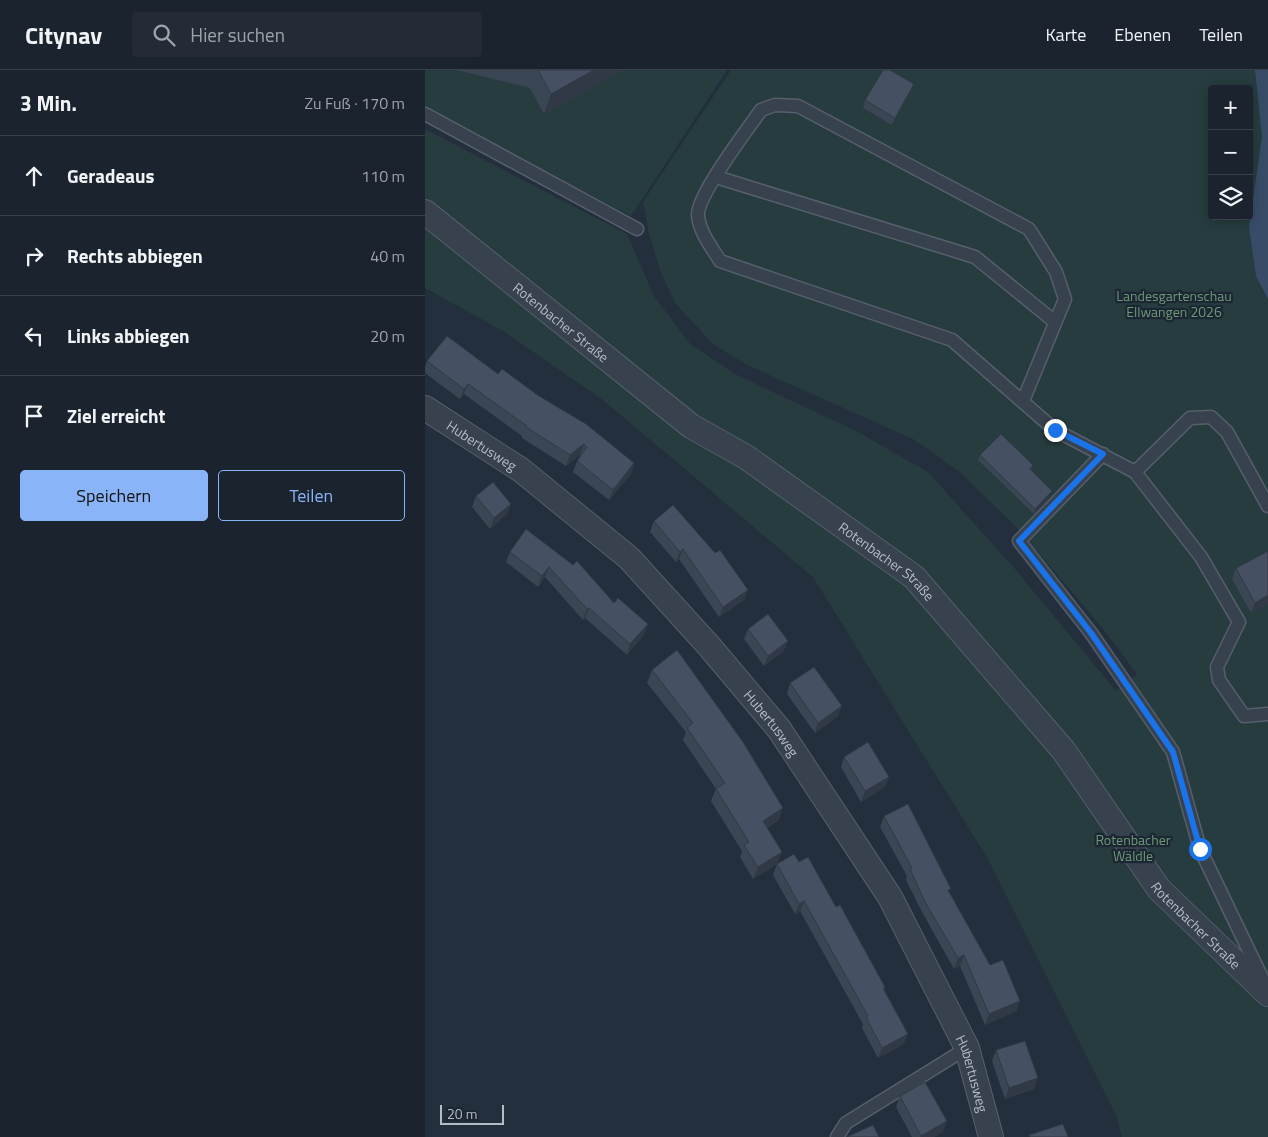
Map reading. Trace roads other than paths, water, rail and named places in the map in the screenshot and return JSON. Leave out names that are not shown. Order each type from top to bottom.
[{"type":"street","name":"Rotenbacher Straße","points":[[425,212],[691,426],[746,457],[914,577],[1064,751],[1159,889],[1268,992]]},
{"type":"street","name":"Hubertusweg","points":[[425,408],[521,470],[629,558],[722,661],[779,729],[890,897],[967,1048],[991,1137]]},
{"type":"lane","points":[[1023,401],[1065,299],[1056,272],[1029,229],[798,106],[775,105],[761,110],[703,195],[698,214],[702,233],[720,260],[952,340],[1055,430],[1135,472],[1201,557],[1239,622],[1217,667],[1219,680],[1243,716],[1268,714]]},
{"type":"lane","points":[[425,114],[637,229]]},
{"type":"lane","points":[[716,177],[975,256],[1055,322]]},
{"type":"lane","points":[[1135,472],[1190,418],[1211,417],[1227,432],[1268,506]]},
{"type":"lane","points":[[1103,454],[1019,541],[1091,633],[1173,752],[1200,849],[1268,992]]},
{"type":"lane","points":[[837,1137],[846,1123],[967,1048]]},
{"type":"water","points":[[1255,70],[1268,70],[1268,299],[1256,276],[1249,227],[1250,220],[1253,220],[1253,199],[1262,137]]},
{"type":"park label","name":"Landesgartenschau Ellwangen 2026","points":[[1174,304]]},
{"type":"park label","name":"Rotenbacher Wäldle","points":[[1133,848]]}]
